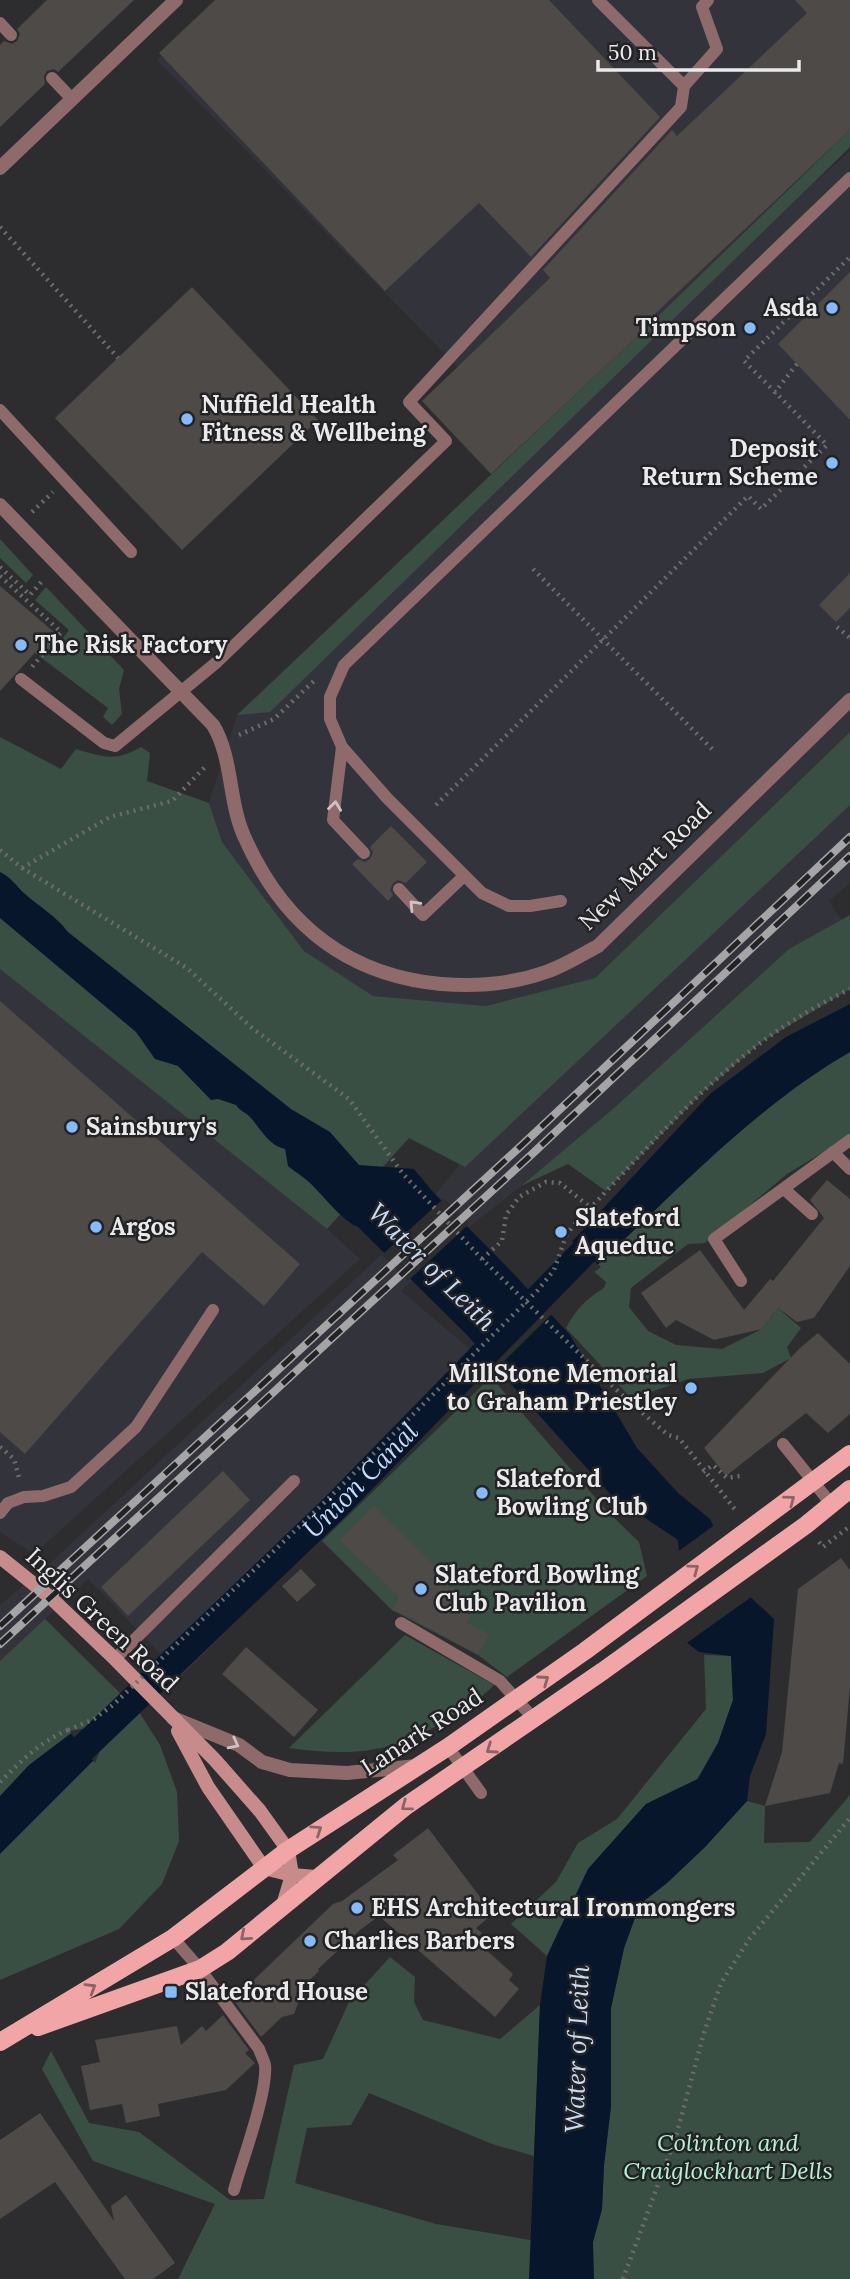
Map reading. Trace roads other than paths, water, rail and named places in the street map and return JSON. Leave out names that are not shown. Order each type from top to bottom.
[{"type":"main road","name":"Lanark Road","points":[[6,2039],[173,1938],[288,1850],[449,1747],[850,1454]]},
{"type":"main road","name":"Lanark Road","points":[[6,2039],[200,1969],[227,1952],[406,1806],[534,1719],[832,1505],[850,1489]]},
{"type":"street","points":[[0,168],[176,0]]},
{"type":"street","name":"New Mart Road","points":[[0,505],[213,725],[224,748],[243,833],[257,863],[292,912],[334,948],[360,964],[392,976],[464,986],[487,985],[547,972],[598,946],[850,700]]},
{"type":"street","name":"Inglis Green Road","points":[[0,1557],[51,1598],[115,1660],[215,1760],[251,1801],[288,1850],[292,1875],[284,1905]]},
{"type":"street","name":"Inglis Green Road","points":[[171,1717],[239,1745],[262,1762],[290,1770],[347,1773],[417,1766]]},
{"type":"street","name":"Inglis Green Road","points":[[171,1717],[208,1787],[264,1868]]},
{"type":"street","points":[[264,1868],[292,1875],[316,1877]]},
{"type":"lane","points":[[598,0],[684,86]]},
{"type":"lane","points":[[21,680],[104,743],[115,746],[217,662],[446,441],[409,402],[681,107],[684,86],[717,50],[702,7],[708,0]]},
{"type":"lane","points":[[0,23],[11,35]]},
{"type":"lane","points":[[52,78],[72,99]]},
{"type":"lane","points":[[561,901],[509,906],[482,893],[387,798],[342,747],[330,719],[330,697],[344,665],[850,178]]},
{"type":"lane","points":[[0,410],[131,552]]},
{"type":"lane","points":[[342,747],[333,820],[364,853]]},
{"type":"lane","points":[[399,890],[423,915],[464,876]]},
{"type":"lane","points":[[741,1281],[714,1240],[850,1140]]},
{"type":"lane","points":[[833,1152],[850,1169]]},
{"type":"lane","points":[[784,1189],[812,1214]]},
{"type":"lane","points":[[0,1513],[8,1503],[24,1497],[43,1496],[71,1488],[136,1427],[214,1310]]},
{"type":"lane","points":[[783,1444],[832,1505]]},
{"type":"lane","points":[[115,1660],[295,1481]]},
{"type":"lane","points":[[401,1623],[500,1681],[534,1719]]},
{"type":"lane","points":[[449,1747],[481,1793]]},
{"type":"lane","points":[[173,1938],[200,1969],[259,2049],[265,2063],[261,2096],[234,2190]]},
{"type":"water","name":"Water of Leith","points":[[0,872],[68,932],[291,1109],[330,1132],[359,1165],[414,1169],[570,1335],[637,1448],[678,1493],[710,1519],[746,1593],[774,1619],[766,1734],[750,1776],[747,1801],[705,1847],[640,1904],[624,1948],[611,2008],[611,2106],[602,2209],[593,2242],[594,2279],[529,2279],[540,2005],[547,1956],[588,1869],[646,1804],[698,1779],[718,1743],[733,1700],[731,1656],[699,1652],[686,1642],[678,1540],[611,1495],[466,1334],[358,1227],[341,1215],[311,1184],[288,1166],[285,1149],[269,1140],[236,1105],[218,1099],[211,1100],[178,1066],[155,1059],[136,1032],[0,918]]},
{"type":"water","points":[[850,1004],[850,1052],[815,1074],[748,1125],[592,1270],[568,1246],[710,1094],[786,1037]]},
{"type":"water","points":[[105,1728],[93,1761],[0,1854],[0,1796],[29,1765],[70,1734]]},
{"type":"waterway","name":"Union Canal","points":[[77,1754],[335,1507],[586,1250]]},
{"type":"railway","points":[[0,1626],[522,1145],[850,837]]},
{"type":"railway","points":[[0,1644],[531,1155],[850,856]]},
{"type":"place","name":"Asda","points":[[832,308]]},
{"type":"place","name":"Timpson","points":[[750,328]]},
{"type":"place","name":"Nuffield Health Fitness & Wellbeing","points":[[187,419]]},
{"type":"place","name":"Deposit Return Scheme","points":[[832,463]]},
{"type":"place","name":"The Risk Factory","points":[[21,645]]},
{"type":"place","name":"Sainsbury's","points":[[72,1127]]},
{"type":"place","name":"Argos","points":[[96,1227]]},
{"type":"place","name":"Slateford Aqueduc","points":[[561,1232]]},
{"type":"place","name":"MillStone Memorial to Graham Priestley","points":[[691,1388]]},
{"type":"place","name":"Slateford Bowling Club","points":[[482,1493]]},
{"type":"place","name":"Slateford Bowling Club Pavilion","points":[[421,1589]]},
{"type":"place","name":"EHS Architectural Ironmongers","points":[[357,1908]]},
{"type":"place","name":"Charlies Barbers","points":[[310,1941]]},
{"type":"place","name":"Slateford House","points":[[171,1992]]},
{"type":"park label","name":"Colinton and Craiglockhart Dells","points":[[728,2157]]}]
